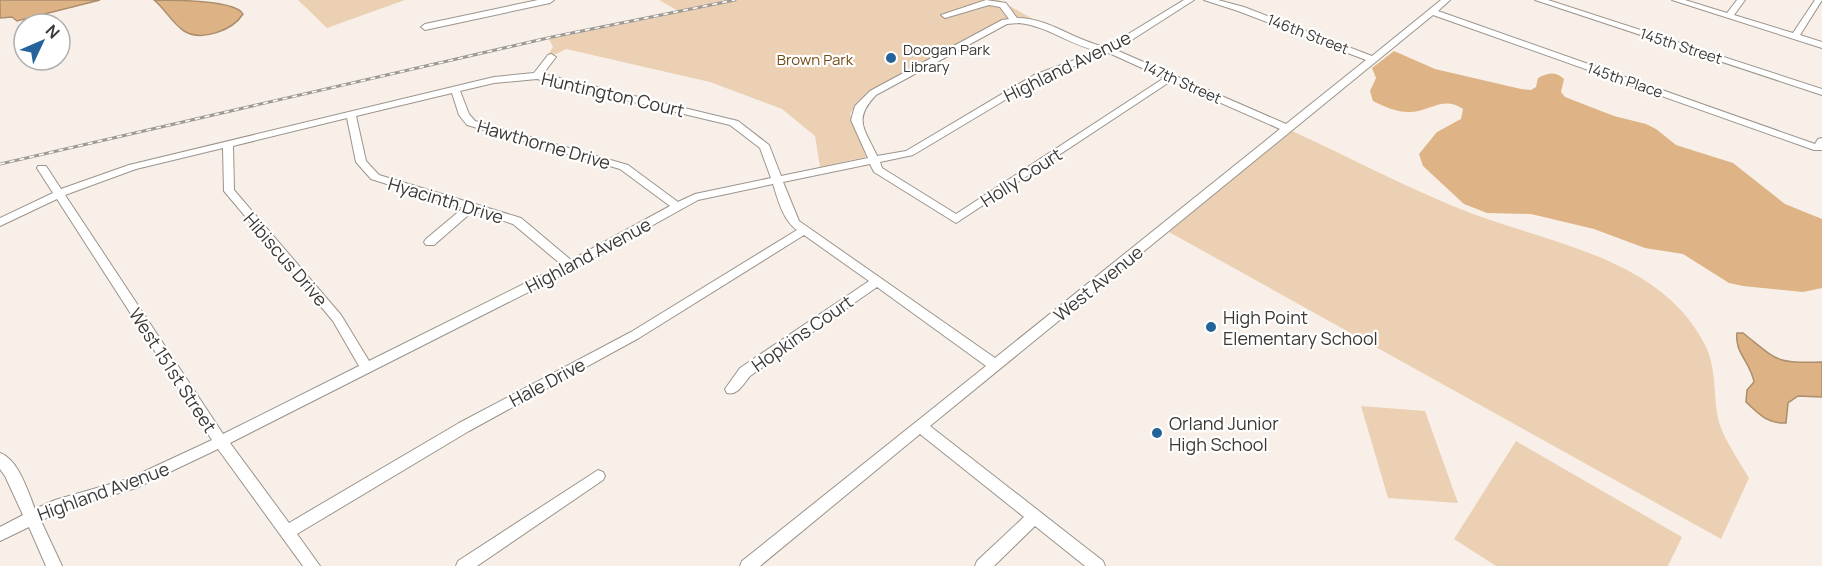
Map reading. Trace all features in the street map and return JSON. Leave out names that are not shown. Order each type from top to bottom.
[{"type":"street","points":[[425,27],[550,0]]},
{"type":"street","name":"146th Street","points":[[1208,0],[1241,9],[1372,59]]},
{"type":"street","name":"West Avenue","points":[[748,566],[1446,0]]},
{"type":"street","name":"145th Street","points":[[1539,0],[1822,92]]},
{"type":"street","points":[[1676,0],[1822,45]]},
{"type":"street","points":[[1729,16],[1742,0]]},
{"type":"street","points":[[1795,37],[1818,0]]},
{"type":"street","name":"147th Street","points":[[945,15],[989,2],[1002,5],[1014,20],[1037,22],[1096,49],[1109,50],[1288,129]]},
{"type":"street","name":"Highland Avenue","points":[[0,534],[68,501],[131,484],[570,266],[677,206],[708,193],[874,162],[909,153],[1037,77],[1109,50],[1186,2]]},
{"type":"street","name":"145th Place","points":[[1432,12],[1820,145]]},
{"type":"street","points":[[874,162],[856,120],[860,106],[867,97],[974,38],[1014,20]]},
{"type":"street","points":[[537,76],[551,57]]},
{"type":"street","name":"Huntington Court","points":[[0,222],[59,194],[134,167],[455,89],[513,77],[537,76],[734,123],[765,147],[791,218],[804,230],[996,366]]},
{"type":"street","name":"Holly Court","points":[[874,162],[878,170],[957,219],[1171,78]]},
{"type":"street","name":"Hawthorne Drive","points":[[455,89],[464,115],[471,123],[624,167],[677,206]]},
{"type":"street","name":"Hyacinth Drive","points":[[351,115],[359,154],[369,172],[387,182],[517,221],[570,266]]},
{"type":"street","name":"Hibiscus Drive","points":[[228,144],[229,191],[337,318],[367,368]]},
{"type":"street","name":"West 151st Street","points":[[42,168],[220,441],[312,566]]},
{"type":"street","points":[[430,242],[471,207]]},
{"type":"street","name":"Hale Drive","points":[[288,532],[464,427],[635,335],[804,230]]},
{"type":"street","name":"Hopkins Court","points":[[732,389],[745,372],[878,281]]},
{"type":"street","points":[[921,427],[1097,566]]},
{"type":"street","points":[[0,459],[11,472],[54,566]]},
{"type":"street","points":[[464,566],[598,476]]},
{"type":"street","points":[[983,566],[1035,518]]},
{"type":"green space","points":[[298,0],[405,0],[327,28]]},
{"type":"green space","name":"Brown Park","points":[[659,0],[999,0],[1033,19],[1017,18],[998,22],[869,92],[858,101],[850,114],[866,157],[820,167],[815,136],[782,109],[710,82],[566,49],[554,55],[548,55],[553,47],[549,39],[680,12]]},
{"type":"green space","points":[[1290,130],[1453,206],[1604,259],[1634,274],[1661,292],[1685,315],[1704,343],[1713,370],[1716,408],[1720,425],[1749,478],[1721,539],[1169,232]]},
{"type":"green space","points":[[1361,406],[1425,411],[1458,503],[1388,498]]},
{"type":"green space","points":[[1516,441],[1682,537],[1668,566],[1496,566],[1454,539]]},
{"type":"shaded area","points":[[0,0],[100,0],[53,12],[12,12],[12,17],[0,18]]},
{"type":"shaded area","points":[[154,0],[217,3],[238,9],[243,14],[232,25],[216,33],[191,34],[180,28]]},
{"type":"shaded area","points":[[1394,51],[1435,69],[1521,89],[1531,90],[1536,87],[1538,78],[1548,74],[1558,75],[1564,79],[1561,92],[1565,97],[1614,116],[1646,124],[1676,145],[1733,163],[1785,204],[1822,219],[1822,288],[1803,292],[1729,283],[1683,254],[1645,248],[1594,229],[1531,214],[1487,213],[1464,204],[1423,166],[1419,154],[1437,132],[1461,119],[1463,109],[1456,105],[1443,104],[1404,112],[1373,101],[1370,91],[1376,78],[1372,68]]},
{"type":"shaded area","points":[[1737,333],[1743,333],[1771,355],[1785,361],[1822,362],[1822,397],[1798,396],[1788,403],[1786,423],[1768,420],[1759,414],[1746,402],[1747,390],[1754,382],[1750,369],[1740,352]]},
{"type":"railway","points":[[0,164],[552,37],[735,0]]},
{"type":"place","name":"Doogan Park Library","points":[[891,58]]},
{"type":"place","name":"High Point Elementary School","points":[[1211,327]]},
{"type":"place","name":"Orland Junior High School","points":[[1157,433]]}]
